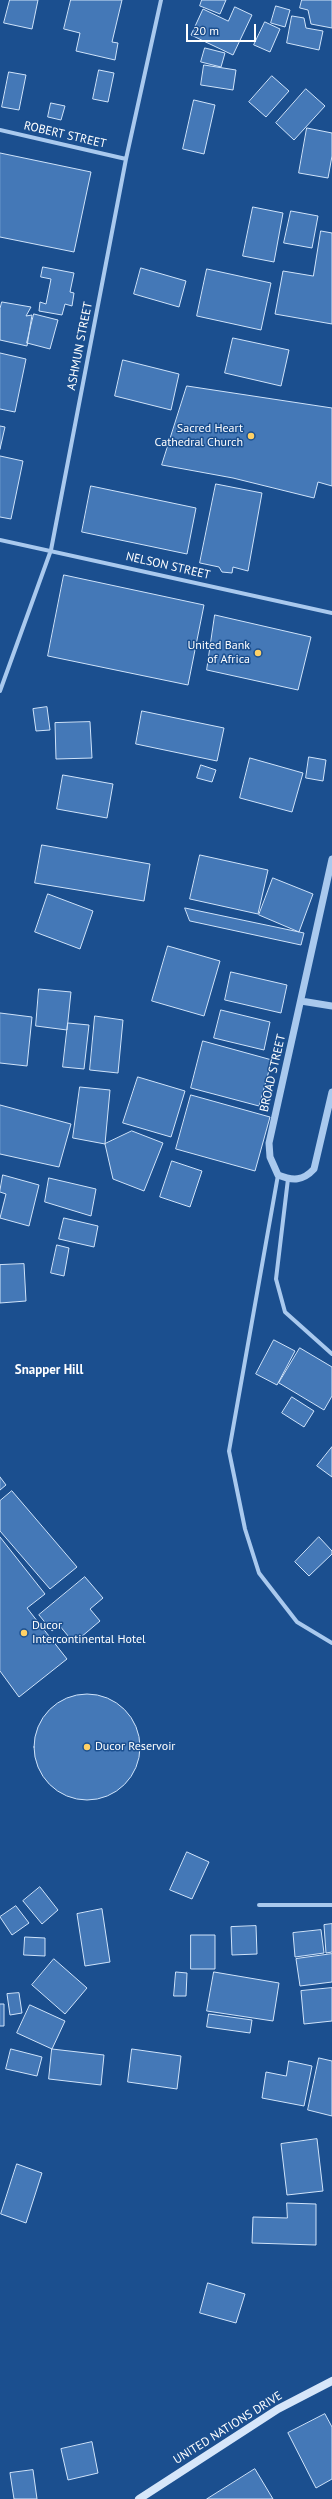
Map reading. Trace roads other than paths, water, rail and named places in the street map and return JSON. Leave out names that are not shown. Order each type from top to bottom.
[{"type":"main road","name":"UNITED NATIONS DRIVE","points":[[139,2499],[278,2409],[332,2381]]},
{"type":"street","name":"ASHMUN STREET","points":[[0,691],[51,550],[126,159],[161,0]]},
{"type":"street","name":"ROBERT STREET","points":[[0,130],[126,159]]},
{"type":"street","name":"NELSON STREET","points":[[0,540],[332,613]]},
{"type":"street","name":"BROAD STREET","points":[[278,1175],[270,1157],[269,1143],[332,860]]},
{"type":"street","points":[[301,1000],[332,1006]]},
{"type":"street","points":[[332,1092],[314,1169],[308,1176],[299,1179],[288,1179],[278,1175],[229,1451],[245,1529],[259,1573],[297,1622],[332,1643]]},
{"type":"street","points":[[288,1179],[276,1279],[285,1312],[332,1354]]},
{"type":"street","points":[[259,1905],[332,1905]]},
{"type":"place","name":"Sacred Heart Cathedral Church","points":[[251,436]]},
{"type":"place","name":"United Bank of Africa","points":[[258,653]]},
{"type":"place","name":"Ducor Intercontinental Hotel","points":[[24,1633]]},
{"type":"place","name":"Ducor Reservoir","points":[[87,1747]]},
{"type":"district","name":"Snapper Hill","points":[[49,1370]]}]
